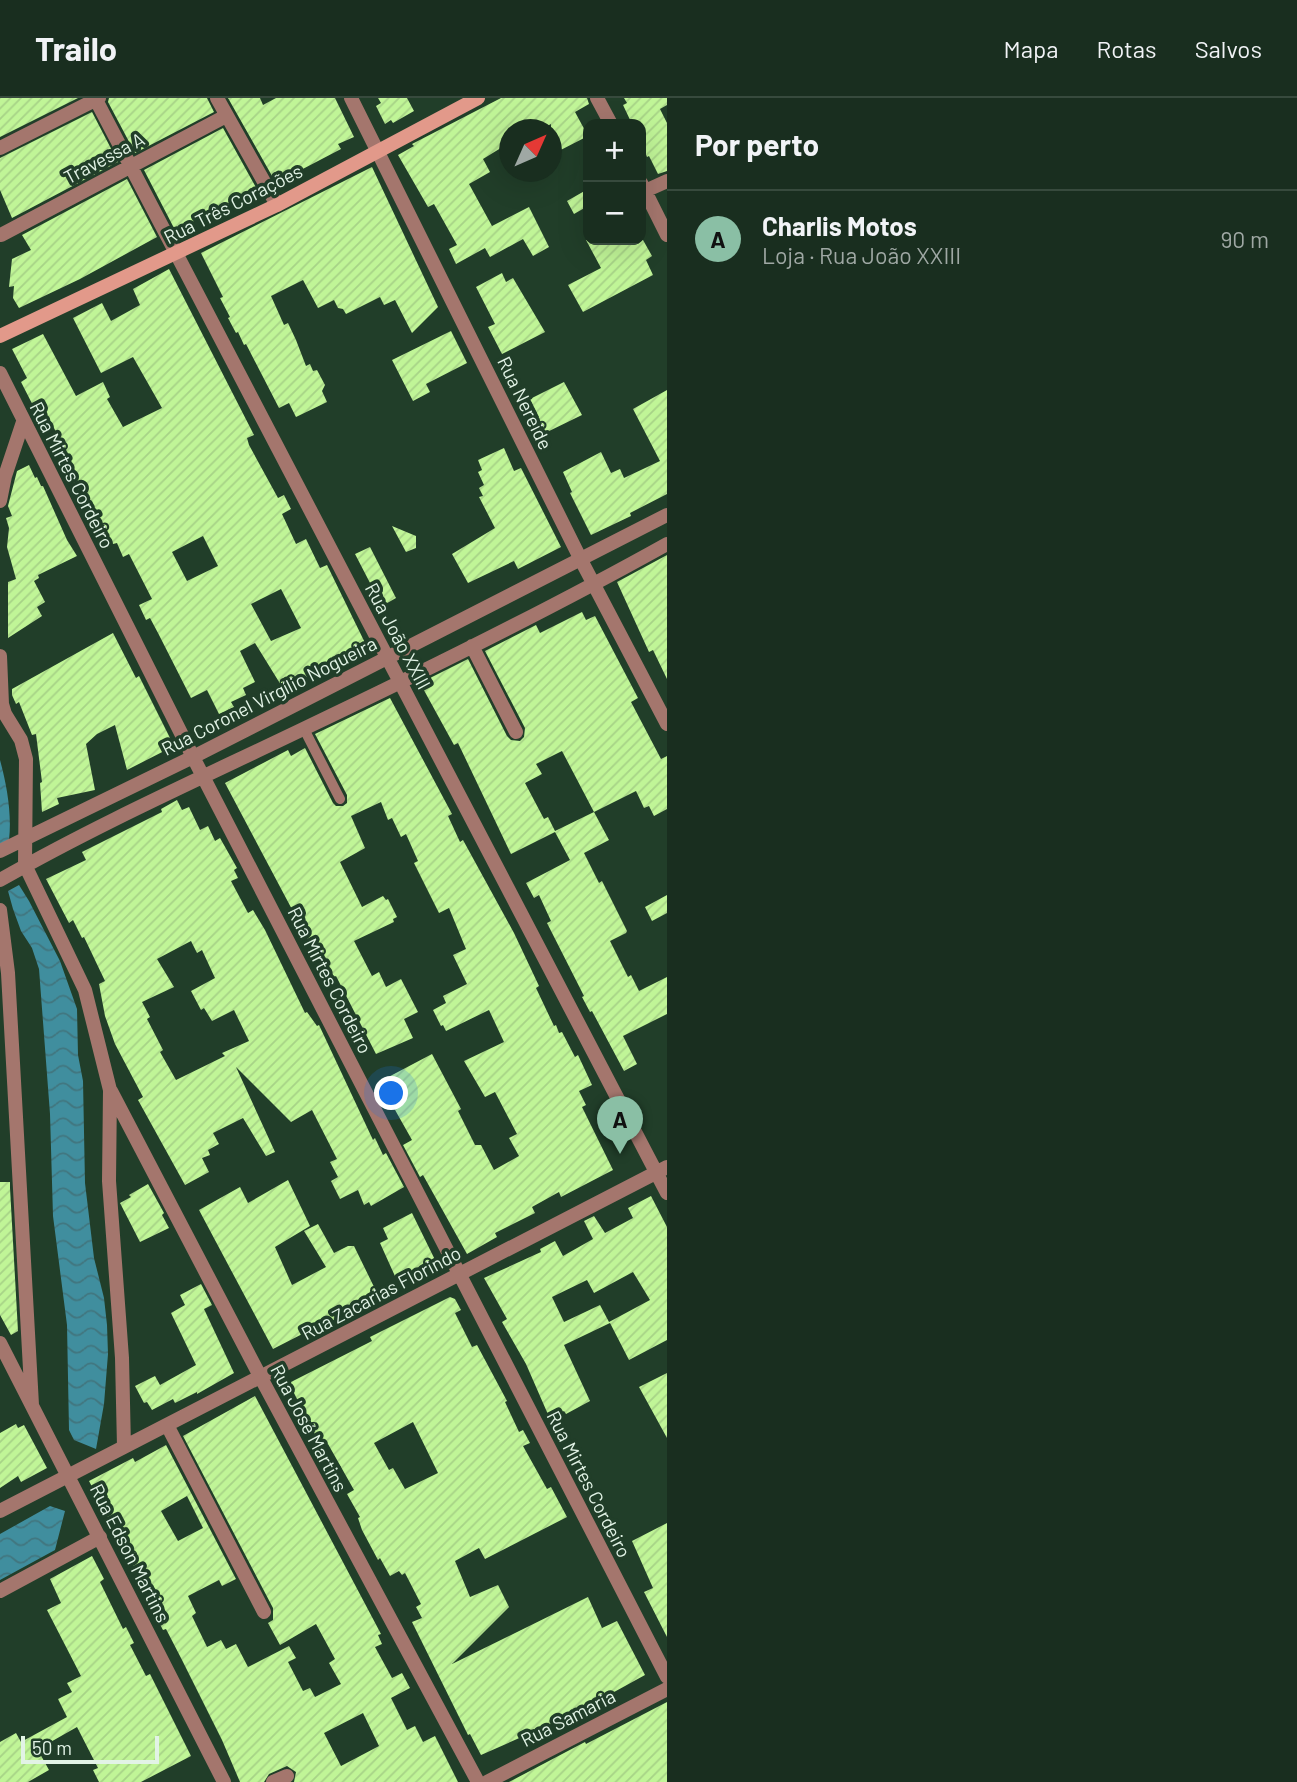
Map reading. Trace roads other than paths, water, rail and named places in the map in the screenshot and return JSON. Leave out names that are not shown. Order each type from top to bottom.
[{"type":"street","points":[[217,98],[277,205]]},
{"type":"street","name":"Rua Nereide","points":[[351,98],[581,560],[667,724]]},
{"type":"street","name":"Rua Três Corações","points":[[0,336],[277,205],[478,98]]},
{"type":"street","points":[[597,98],[608,119]]},
{"type":"street","points":[[0,148],[96,99]]},
{"type":"street","name":"Rua João XXIII","points":[[96,99],[400,682],[662,1170],[667,1193]]},
{"type":"street","name":"Travessa A","points":[[0,239],[129,166],[226,116]]},
{"type":"street","points":[[646,186],[667,181]]},
{"type":"street","points":[[646,193],[667,235]]},
{"type":"street","name":"Rua Mirtes Cordeiro","points":[[0,373],[193,757],[667,1677]]},
{"type":"street","points":[[0,501],[5,476],[23,422]]},
{"type":"street","name":"Rua Coronel Virgílio Nogueira","points":[[0,851],[193,757],[667,514]]},
{"type":"street","points":[[0,880],[204,776],[594,585],[667,544]]},
{"type":"street","points":[[472,646],[516,732]]},
{"type":"street","name":"Rua José Martins","points":[[0,656],[2,704],[21,740],[26,759],[25,865],[85,990],[110,1090],[478,1782]]},
{"type":"street","points":[[0,911],[8,973],[32,1405]]},
{"type":"street","name":"Rua José Martins","points":[[110,1090],[108,1181],[122,1358],[124,1447]]},
{"type":"street","name":"Rua Zacarias Florindo","points":[[0,1511],[662,1170]]},
{"type":"street","name":"Rua Edson Martins","points":[[0,1343],[224,1782]]},
{"type":"street","points":[[167,1425],[264,1612]]},
{"type":"street","points":[[0,1591],[100,1537]]},
{"type":"street","name":"Rua Samaria","points":[[487,1782],[667,1689]]},
{"type":"lane","points":[[304,729],[340,799]]},
{"type":"water","points":[[0,760],[10,820],[9,840],[0,845]]},
{"type":"water","points":[[19,885],[60,961],[77,1009],[78,1055],[83,1081],[85,1183],[94,1258],[104,1298],[107,1325],[104,1404],[96,1449],[74,1440],[69,1430],[67,1325],[53,1216],[50,1114],[39,969],[32,948],[21,931],[8,891]]},
{"type":"water","points":[[50,1506],[65,1511],[55,1550],[0,1580],[0,1534]]},
{"type":"place","name":"Charlis Motos","points":[[620,1154]]}]
